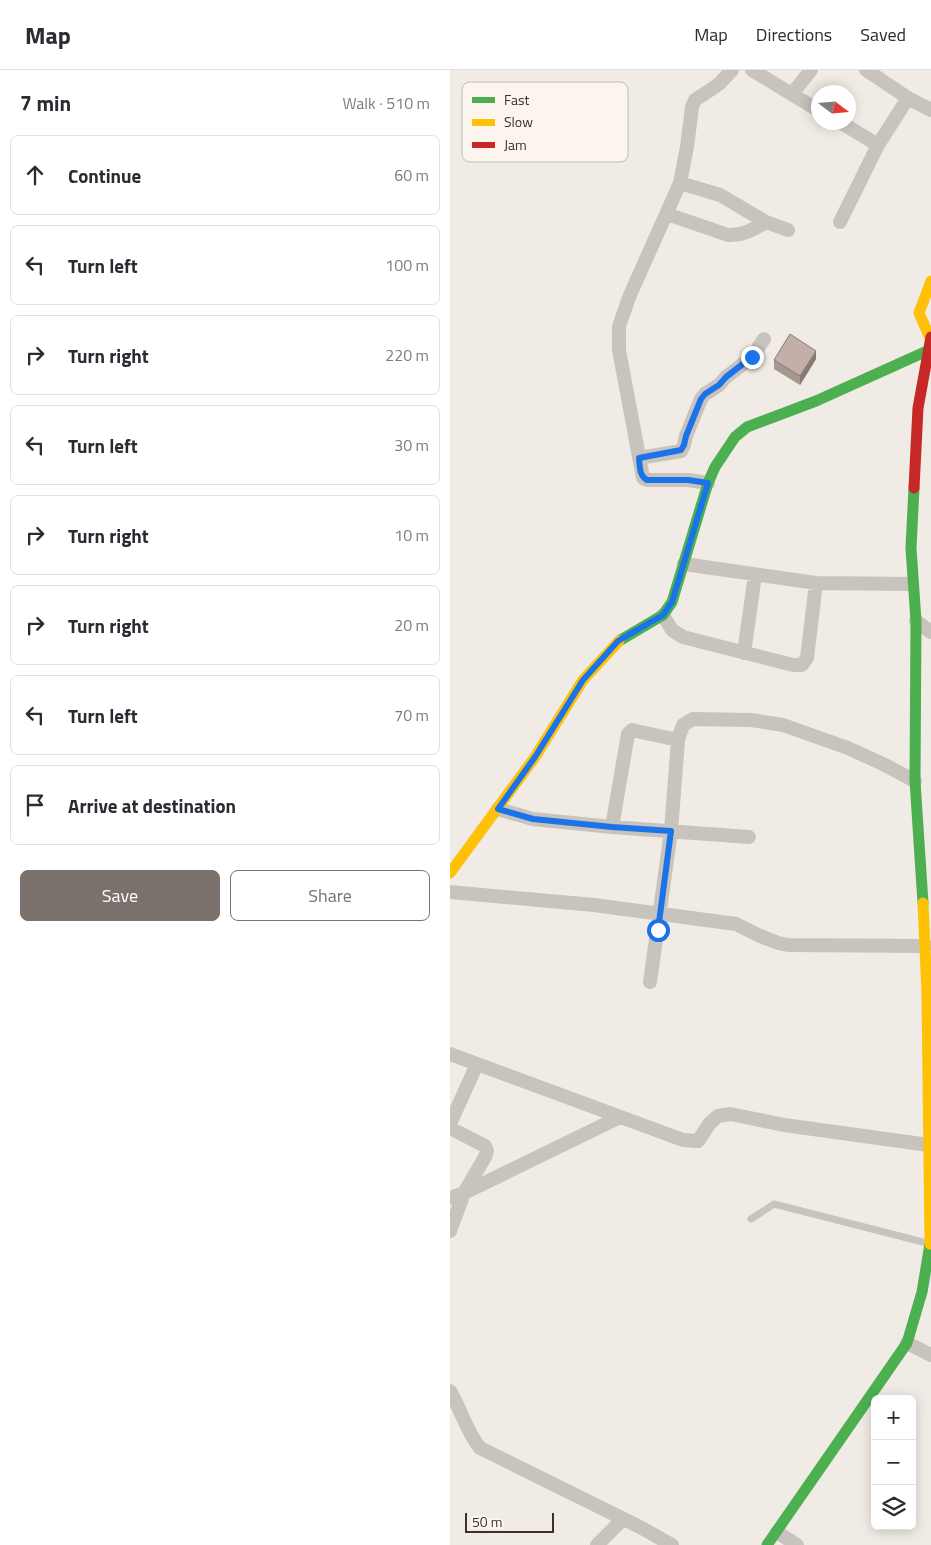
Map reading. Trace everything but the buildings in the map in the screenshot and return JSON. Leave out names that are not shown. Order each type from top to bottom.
[{"type":"main road","points":[[767,1545],[907,1343],[922,1292],[930,1243],[929,993],[915,781],[916,621],[911,548],[918,408],[930,337],[919,313],[931,280]]},
{"type":"main road","points":[[450,873],[535,757],[583,680],[618,641],[663,615],[672,602],[708,483],[715,467],[735,437],[747,428],[927,351]]},
{"type":"street","points":[[708,483],[688,480],[647,480],[642,478],[619,350],[619,326],[630,295],[680,183],[692,107],[695,100],[719,84],[732,70]]},
{"type":"street","points":[[752,70],[811,106]]},
{"type":"street","points":[[792,94],[811,70]]},
{"type":"street","points":[[866,70],[908,98],[931,110]]},
{"type":"street","points":[[840,222],[878,145],[908,98]]},
{"type":"street","points":[[853,130],[878,145]]},
{"type":"street","points":[[680,183],[720,195],[766,222],[788,230]]},
{"type":"street","points":[[667,214],[728,236],[736,236],[748,232],[766,222]]},
{"type":"street","points":[[639,458],[681,450],[701,399],[752,357],[764,339]]},
{"type":"street","points":[[684,564],[816,583],[912,584]]},
{"type":"street","points":[[744,653],[756,575]]},
{"type":"street","points":[[663,615],[672,630],[683,637],[793,665],[802,665],[807,658],[816,583]]},
{"type":"street","points":[[916,621],[931,632]]},
{"type":"street","points":[[650,982],[671,831],[678,740],[683,725],[688,721],[693,719],[751,720],[783,724],[848,748],[915,781]]},
{"type":"street","points":[[612,827],[628,734],[632,730],[636,730],[678,740]]},
{"type":"street","points":[[498,809],[533,819],[749,837]]},
{"type":"street","points":[[450,892],[594,904],[736,924],[758,935],[788,945],[926,946]]},
{"type":"street","points":[[450,1054],[684,1140],[698,1141],[710,1122],[718,1116],[730,1114],[784,1125],[929,1145]]},
{"type":"street","points":[[450,1124],[477,1064]]},
{"type":"street","points":[[450,1198],[464,1193],[620,1117]]},
{"type":"street","points":[[450,1128],[485,1146],[487,1151],[464,1193],[450,1230]]},
{"type":"street","points":[[907,1343],[931,1354]]},
{"type":"street","points":[[450,1391],[462,1413],[472,1438],[480,1448],[672,1545]]},
{"type":"street","points":[[597,1545],[622,1519]]},
{"type":"street","points":[[777,1532],[797,1545]]},
{"type":"lane","points":[[751,1219],[774,1204],[930,1243]]},
{"type":"traffic: fast","points":[[619,641],[663,615],[672,602],[708,483],[715,467],[735,437],[747,427],[816,401],[927,351]]},
{"type":"traffic: fast","points":[[914,488],[911,548],[916,621],[915,781],[923,903]]},
{"type":"traffic: fast","points":[[767,1545],[907,1343],[922,1292],[930,1244]]},
{"type":"traffic: slow","points":[[930,338],[919,313],[931,281]]},
{"type":"traffic: slow","points":[[450,873],[535,757],[583,680],[619,641]]},
{"type":"traffic: slow","points":[[923,903],[927,993],[930,1244]]},
{"type":"traffic: jam","points":[[914,488],[918,408],[931,337]]},
{"type":"route","points":[[658,930],[671,831],[533,819],[498,809],[535,757],[583,680],[618,641],[663,615],[672,602],[708,483],[688,480],[647,480],[642,478],[639,458],[681,450],[701,399],[752,357]]}]
